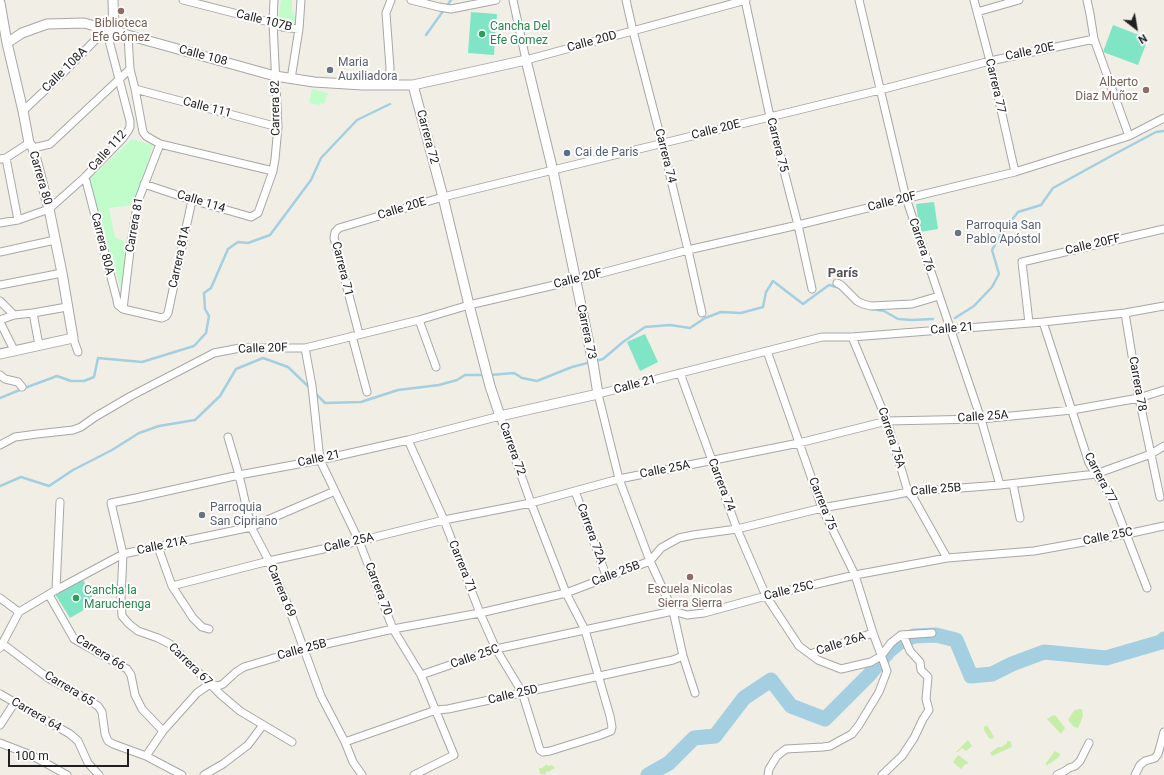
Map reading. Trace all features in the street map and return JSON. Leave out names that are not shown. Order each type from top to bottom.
[{"type":"street","points":[[110,30],[113,0]]},
{"type":"street","name":"Calle 107B","points":[[183,0],[273,23],[282,27],[299,29]]},
{"type":"street","name":"Carrera 82","points":[[258,213],[273,171],[278,127],[273,23],[274,0]]},
{"type":"street","name":"Carrera 82","points":[[291,79],[299,29],[301,0]]},
{"type":"street","points":[[389,85],[390,68],[386,13],[391,0]]},
{"type":"street","points":[[411,0],[451,9],[496,0]]},
{"type":"street","name":"Carrera 73","points":[[513,0],[553,171],[593,363],[598,394],[619,479],[650,561],[673,611],[683,656],[695,694]]},
{"type":"street","name":"Carrera 74","points":[[626,0],[688,250],[702,313]]},
{"type":"street","name":"Calle 20D","points":[[413,85],[526,60],[746,0]]},
{"type":"street","name":"Carrera 75","points":[[746,0],[770,117],[798,225],[812,289]]},
{"type":"street","name":"Carrera 76","points":[[859,0],[906,198],[982,419],[1000,485]]},
{"type":"street","name":"Carrera 77","points":[[974,0],[990,61],[1015,172]]},
{"type":"street","points":[[978,12],[1019,0]]},
{"type":"street","points":[[1087,0],[1094,39],[1129,136]]},
{"type":"street","name":"Carrera 80","points":[[0,3],[4,45],[49,209],[73,338],[78,352]]},
{"type":"street","name":"Calle 108","points":[[4,45],[22,33],[47,24],[84,23],[275,76],[291,79],[363,85],[413,85]]},
{"type":"street","name":"Calle 112","points":[[0,223],[18,220],[49,209],[85,177],[123,138],[130,127],[130,120],[118,79],[110,30]]},
{"type":"street","name":"Calle 108A","points":[[23,111],[110,30]]},
{"type":"street","points":[[128,36],[130,68],[135,89]]},
{"type":"street","name":"Calle 20E","points":[[339,228],[443,197],[880,90],[990,61],[1094,39]]},
{"type":"street","points":[[18,220],[3,158],[31,146],[50,144],[130,68]]},
{"type":"street","name":"Carrera 72","points":[[413,85],[443,197],[490,386],[531,503],[566,592],[585,630],[610,716],[612,727],[611,731],[550,751],[543,752],[538,748]]},
{"type":"street","name":"Calle 112","points":[[135,89],[143,132],[146,136],[160,144],[273,171]]},
{"type":"street","name":"Calle 111","points":[[135,89],[278,127]]},
{"type":"street","name":"Calle 20F","points":[[0,445],[15,437],[72,430],[81,427],[131,396],[214,354],[240,348],[305,348],[419,320],[469,305],[576,280],[688,250],[798,225],[1015,172],[1129,136],[1164,118]]},
{"type":"street","name":"Carrera 81","points":[[123,309],[131,242],[138,201],[160,144]]},
{"type":"street","name":"Carrera 80A","points":[[85,177],[118,304],[123,309]]},
{"type":"street","name":"Calle 114","points":[[144,184],[251,217],[258,213]]},
{"type":"street","name":"Carrera 81A","points":[[123,309],[162,318],[168,313],[192,200]]},
{"type":"street","name":"Carrera 71","points":[[339,228],[335,232],[334,238],[367,392]]},
{"type":"street","name":"Calle 20FF","points":[[1029,323],[1022,262],[1164,229]]},
{"type":"street","points":[[0,252],[55,240]]},
{"type":"street","points":[[0,284],[62,273]]},
{"type":"street","points":[[837,283],[857,301],[871,306],[912,304],[939,296]]},
{"type":"street","points":[[0,301],[14,315]]},
{"type":"street","name":"Calle 21","points":[[111,503],[240,475],[320,460],[408,440],[500,416],[598,394],[822,338],[1043,322],[1125,313],[1164,306]]},
{"type":"street","points":[[14,350],[0,321],[14,315],[67,307]]},
{"type":"street","points":[[33,313],[39,345]]},
{"type":"street","name":"Carrera 78","points":[[1125,313],[1139,398],[1160,497]]},
{"type":"street","points":[[419,320],[436,367]]},
{"type":"street","name":"Carrera 77","points":[[1043,322],[1089,463],[1112,498],[1147,588]]},
{"type":"street","name":"Carrera 75A","points":[[852,337],[887,421],[908,492],[914,499],[947,558]]},
{"type":"street","points":[[0,354],[73,338]]},
{"type":"street","name":"Carrera 70","points":[[305,348],[312,386],[320,460],[360,541],[393,629],[421,676],[454,755],[414,775]]},
{"type":"street","name":"Carrera 75","points":[[767,351],[822,508],[855,575],[873,633],[887,671],[879,692],[852,734],[830,746],[786,749],[777,756],[769,769],[768,775]]},
{"type":"street","name":"Carrera 74","points":[[680,373],[738,529],[766,596],[799,646],[818,660],[841,669],[871,662],[881,656]]},
{"type":"street","points":[[0,375],[5,379],[18,382],[22,387]]},
{"type":"street","name":"Calle 25A","points":[[172,586],[269,561],[360,541],[444,520],[531,503],[619,479],[800,443],[887,421],[982,419],[1072,410],[1139,398],[1164,390]]},
{"type":"street","name":"Carrera 69","points":[[228,437],[240,475],[251,527],[269,561],[287,603],[321,696],[345,742],[353,762],[362,775]]},
{"type":"street","name":"Carrera 71","points":[[408,440],[444,520],[496,649],[522,692],[538,748]]},
{"type":"street","name":"Calle 25B","points":[[146,756],[163,731],[197,693],[210,684],[218,686],[223,684],[244,666],[304,649],[393,629],[480,612],[566,592],[650,561],[661,548],[679,538],[738,529],[822,508],[894,496],[908,492],[1013,484],[1096,474],[1151,454],[1164,446]]},
{"type":"street","points":[[1013,484],[1020,518]]},
{"type":"street","name":"Calle 21A","points":[[19,612],[123,554],[158,548],[251,527],[335,491]]},
{"type":"street","name":"Carrera 72A","points":[[575,491],[607,578]]},
{"type":"street","points":[[56,590],[60,502]]},
{"type":"street","name":"Carrera 67","points":[[111,503],[123,554],[122,616],[138,631],[170,644],[220,694],[240,711],[292,742]]},
{"type":"street","name":"Calle 25C","points":[[421,676],[496,649],[673,611],[687,615],[704,614],[766,596],[855,575],[947,558],[1034,551],[1164,526]]},
{"type":"street","points":[[158,548],[172,586],[193,618],[202,626],[209,629]]},
{"type":"street","name":"Carrera 66","points":[[49,595],[74,639],[127,669],[131,675],[135,695],[142,709],[163,731]]},
{"type":"street","points":[[0,598],[19,612],[2,646]]},
{"type":"street","name":"Calle 26A","points":[[810,654],[873,633]]},
{"type":"street","points":[[881,656],[891,643],[901,635],[905,638],[932,633]]},
{"type":"street","points":[[882,775],[902,756],[914,738],[923,718],[929,710],[926,699],[928,677],[921,670],[920,662],[910,651],[905,638]]},
{"type":"street","name":"Carrera 65","points":[[2,646],[48,678],[98,706],[102,712],[105,734],[108,741],[146,756],[182,775]]},
{"type":"street","name":"Calle 25D","points":[[345,742],[436,710],[448,709],[673,660],[683,656]]},
{"type":"street","name":"Carrera 64","points":[[0,694],[70,734],[78,741],[88,763],[99,775]]},
{"type":"street","points":[[0,725],[15,702]]},
{"type":"street","points":[[204,775],[223,764],[248,745],[263,725]]},
{"type":"street","points":[[1135,775],[1140,765],[1145,761],[1155,758],[1158,754],[1164,732]]},
{"type":"street","points":[[0,742],[67,775]]},
{"type":"street","points":[[1057,775],[1075,766],[1080,761],[1089,743]]},
{"type":"green space","points":[[281,0],[292,0],[292,10],[298,23],[278,21]]},
{"type":"green space","name":"Cancha Del Efe Gomez","points":[[471,12],[497,14],[494,55],[468,53]]},
{"type":"green space","points":[[1113,25],[1144,37],[1146,44],[1138,65],[1103,52]]},
{"type":"green space","points":[[312,89],[328,93],[324,104],[320,103],[319,105],[309,103]]},
{"type":"green space","points":[[132,139],[153,145],[135,205],[109,208],[115,237],[130,245],[123,296],[88,180]]},
{"type":"green space","points":[[934,202],[938,229],[920,232],[916,204]]},
{"type":"green space","points":[[645,334],[658,362],[640,371],[627,342]]},
{"type":"green space","name":"Cancha la Maruchenga","points":[[82,578],[96,603],[70,618],[55,594]]},
{"type":"green space","points":[[1082,709],[1083,716],[1078,728],[1074,727],[1068,720],[1075,710]]},
{"type":"green space","points":[[1053,715],[1056,716],[1065,728],[1061,734],[1047,719]]},
{"type":"green space","points":[[987,725],[994,737],[992,739],[989,738],[984,730],[984,727]]},
{"type":"green space","points":[[968,740],[972,746],[966,751],[962,748],[956,752]]},
{"type":"green space","points":[[1007,741],[1011,742],[1012,747],[992,756],[990,753],[998,747],[1006,744]]},
{"type":"green space","points":[[1055,751],[1060,754],[1059,757],[1046,766],[1046,763]]},
{"type":"green space","points":[[958,755],[969,763],[964,765],[961,769],[953,762]]},
{"type":"green space","points":[[547,764],[547,766],[552,765],[555,768],[548,772],[546,771],[546,774],[540,774],[539,768],[542,768]]},
{"type":"waterway","points":[[426,35],[451,0]]},
{"type":"waterway","points":[[0,398],[57,376],[71,381],[84,381],[94,377],[98,358],[142,362],[194,346],[206,333],[209,316],[205,309],[204,293],[211,288],[228,249],[238,242],[248,243],[270,235],[311,180],[321,158],[357,120],[390,104]]},
{"type":"waterway","points":[[955,318],[974,306],[992,287],[999,274],[992,250],[1001,234],[1018,212],[1041,205],[1053,188],[1156,132],[1164,131]]},
{"type":"waterway","points":[[490,375],[514,373],[522,378],[537,381],[572,367],[603,359],[623,342],[645,327],[670,325],[690,328],[705,318],[721,312],[741,313],[763,307],[766,292],[773,281],[803,304],[829,285],[840,288]]},
{"type":"waterway","points":[[872,309],[884,311],[898,319],[933,319]]},
{"type":"waterway","points":[[0,486],[21,477],[49,486],[73,470],[112,450],[139,433],[159,426],[195,420],[220,396],[236,369],[263,358],[288,367],[311,389]]},
{"type":"waterway","points":[[314,392],[325,403],[361,402],[398,390],[439,385],[457,380],[465,375],[485,375]]},
{"type":"waterway","points":[[648,775],[669,763],[694,738],[715,736],[744,698],[771,680],[791,706],[825,719],[869,675],[889,651],[900,642],[914,636],[936,635],[956,640],[971,676],[992,674],[1012,664],[1044,652],[1106,658],[1161,642],[1164,639]]},
{"type":"place","name":"Biblioteca Efe Gómez","points":[[121,11]]},
{"type":"place","name":"Cancha Del Efe Gomez","points":[[482,34]]},
{"type":"place","name":"Maria Auxiliadora","points":[[330,70]]},
{"type":"place","name":"Alberto Diaz Muñoz","points":[[1146,90]]},
{"type":"place","name":"Cai de Paris","points":[[567,153]]},
{"type":"place","name":"Parroquia San Pablo Apóstol","points":[[958,233]]},
{"type":"place","name":"Parroquia San Cipriano","points":[[202,515]]},
{"type":"place","name":"Escuela Nicolas Sierra Sierra","points":[[690,577]]},
{"type":"place","name":"Cancha la Maruchenga","points":[[76,598]]},
{"type":"district","name":"París","points":[[843,274]]}]
